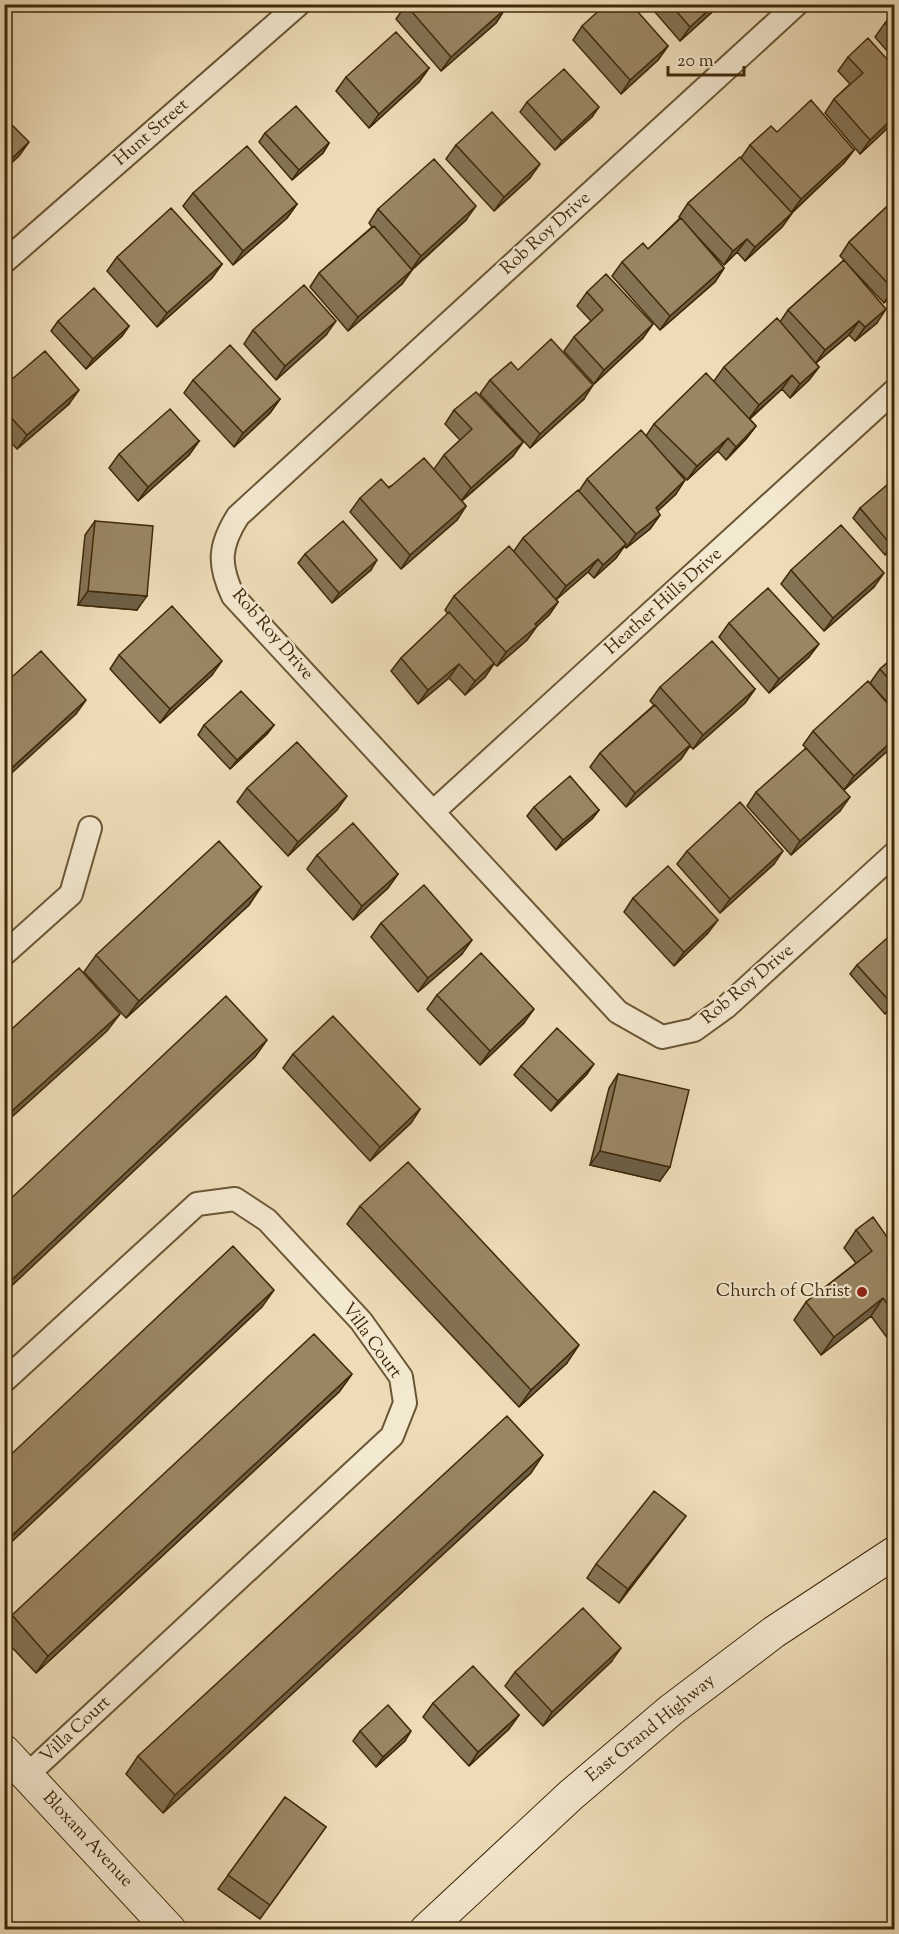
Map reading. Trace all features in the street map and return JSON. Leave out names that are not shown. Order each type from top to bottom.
[{"type":"street","name":"Hunt Street","points":[[4,262],[299,4]]},
{"type":"street","name":"Rob Roy Drive","points":[[797,4],[238,516],[227,533],[222,555],[224,576],[234,596],[618,1012],[662,1037],[694,1030],[726,1007],[894,854]]},
{"type":"street","name":"Heather Hills Drive","points":[[433,812],[894,391]]},
{"type":"street","points":[[4,954],[71,894],[90,828]]},
{"type":"street","name":"Villa Court","points":[[4,1381],[197,1204],[235,1199],[267,1220],[361,1321],[401,1377],[405,1403],[392,1436],[27,1775]]},
{"type":"street","name":"East Grand Highway","points":[[426,1929],[571,1795],[671,1710],[774,1632],[894,1553]]},
{"type":"street","name":"Bloxam Avenue","points":[[4,1751],[170,1929]]},
{"type":"building","points":[[406,4],[502,4],[505,9],[451,57]]},
{"type":"building","points":[[606,4],[631,4],[668,46],[630,80],[582,26]]},
{"type":"building","points":[[670,4],[715,4],[690,27]]},
{"type":"building","points":[[894,14],[894,34],[885,23]]},
{"type":"building","points":[[396,32],[429,68],[379,114],[346,77]]},
{"type":"building","points":[[868,38],[894,67],[894,117],[870,140],[834,99],[863,73],[848,57]]},
{"type":"building","points":[[564,69],[599,107],[562,141],[527,102]]},
{"type":"building","points":[[811,100],[854,150],[801,199],[750,145],[771,126],[777,132]]},
{"type":"building","points":[[296,106],[329,143],[299,170],[265,133]]},
{"type":"building","points":[[492,112],[540,164],[504,197],[456,145]]},
{"type":"building","points":[[4,117],[29,142],[4,166]]},
{"type":"building","points":[[247,146],[297,204],[243,251],[193,193]]},
{"type":"building","points":[[740,157],[792,213],[755,247],[747,239],[733,251],[688,203]]},
{"type":"building","points":[[434,159],[476,206],[421,256],[378,209]]},
{"type":"building","points":[[894,200],[894,288],[893,289],[849,242]]},
{"type":"building","points":[[171,208],[222,264],[167,313],[117,257]]},
{"type":"building","points":[[681,218],[724,268],[670,316],[622,262],[643,243],[648,249]]},
{"type":"building","points":[[374,226],[412,270],[358,317],[319,273]]},
{"type":"building","points":[[844,260],[886,309],[865,327],[859,321],[825,350],[788,310]]},
{"type":"building","points":[[606,274],[653,324],[604,370],[574,337],[603,310],[587,292]]},
{"type":"building","points":[[304,285],[336,321],[285,366],[253,330]]},
{"type":"building","points":[[94,288],[129,326],[93,359],[58,321]]},
{"type":"building","points":[[777,318],[819,367],[800,384],[792,375],[759,405],[724,367]]},
{"type":"building","points":[[551,339],[593,385],[540,434],[490,380],[511,362],[518,370]]},
{"type":"building","points":[[230,345],[280,399],[243,433],[193,380]]},
{"type":"building","points":[[45,351],[79,390],[27,435],[4,410],[4,386]]},
{"type":"building","points":[[706,373],[756,426],[736,447],[728,438],[697,466],[654,424]]},
{"type":"building","points":[[476,392],[523,442],[471,488],[444,455],[472,429],[454,410]]},
{"type":"building","points":[[170,409],[199,441],[148,487],[119,454]]},
{"type":"building","points":[[641,430],[685,480],[656,508],[660,515],[636,534],[587,479]]},
{"type":"building","points":[[424,458],[466,506],[410,555],[360,498],[381,479],[389,488]]},
{"type":"building","points":[[894,479],[894,542],[891,545],[860,508]]},
{"type":"building","points":[[578,490],[626,544],[603,565],[598,559],[566,586],[523,538]]},
{"type":"building","points":[[95,521],[153,526],[147,596],[88,591]]},
{"type":"building","points":[[343,521],[377,560],[339,593],[305,554]]},
{"type":"building","points":[[841,525],[884,573],[833,618],[791,570]]},
{"type":"building","points":[[509,546],[558,602],[535,624],[537,626],[506,652],[454,596]]},
{"type":"building","points":[[768,588],[819,644],[779,679],[729,623]]},
{"type":"building","points":[[172,606],[222,661],[170,709],[119,655]]},
{"type":"building","points":[[449,612],[494,663],[475,681],[459,664],[428,690],[401,658]]},
{"type":"building","points":[[712,641],[755,689],[703,735],[660,687]]},
{"type":"building","points":[[41,651],[86,700],[4,775],[4,684]]},
{"type":"building","points":[[894,657],[894,685],[880,669]]},
{"type":"building","points":[[868,681],[894,711],[894,739],[854,776],[813,731]]},
{"type":"building","points":[[241,691],[274,725],[237,760],[204,725]]},
{"type":"building","points":[[655,705],[690,745],[635,793],[600,753]]},
{"type":"building","points":[[297,742],[347,796],[298,842],[247,788]]},
{"type":"building","points":[[806,748],[850,797],[800,841],[756,792]]},
{"type":"building","points":[[570,776],[599,810],[563,840],[534,807]]},
{"type":"building","points":[[740,802],[783,851],[730,899],[687,851]]},
{"type":"building","points":[[353,823],[398,874],[362,906],[317,855]]},
{"type":"building","points":[[219,841],[261,887],[139,1001],[96,955]]},
{"type":"building","points":[[668,866],[718,920],[684,952],[633,898]]},
{"type":"building","points":[[424,885],[472,940],[428,978],[381,923]]},
{"type":"building","points":[[894,932],[894,1002],[892,1004],[857,965]]},
{"type":"building","points":[[481,953],[534,1009],[490,1051],[437,995]]},
{"type":"building","points":[[79,968],[120,1014],[4,1118],[4,1036]]},
{"type":"building","points":[[226,996],[267,1040],[4,1287],[4,1205]]},
{"type":"building","points":[[333,1016],[420,1109],[380,1147],[293,1054]]},
{"type":"building","points":[[557,1028],[594,1064],[558,1101],[521,1066]]},
{"type":"building","points":[[618,1074],[689,1090],[670,1167],[600,1151]]},
{"type":"building","points":[[408,1162],[579,1345],[531,1390],[360,1206]]},
{"type":"building","name":"Church of Christ","points":[[873,1217],[887,1237],[894,1231],[894,1313],[883,1298],[834,1337],[806,1302],[872,1251],[856,1230]]},
{"type":"building","points":[[233,1246],[274,1290],[4,1543],[4,1461]]},
{"type":"building","points":[[314,1334],[352,1374],[48,1656],[12,1615]]},
{"type":"building","points":[[507,1416],[543,1455],[175,1795],[138,1756]]},
{"type":"building","points":[[654,1491],[686,1516],[628,1589],[596,1564]]},
{"type":"building","points":[[583,1608],[621,1648],[552,1712],[515,1672]]},
{"type":"building","points":[[473,1666],[519,1715],[478,1752],[433,1703]]},
{"type":"building","points":[[388,1705],[411,1731],[383,1757],[360,1731]]},
{"type":"building","points":[[285,1797],[326,1827],[270,1905],[228,1875]]},
{"type":"place","name":"Church of Christ","points":[[862,1292]]}]
